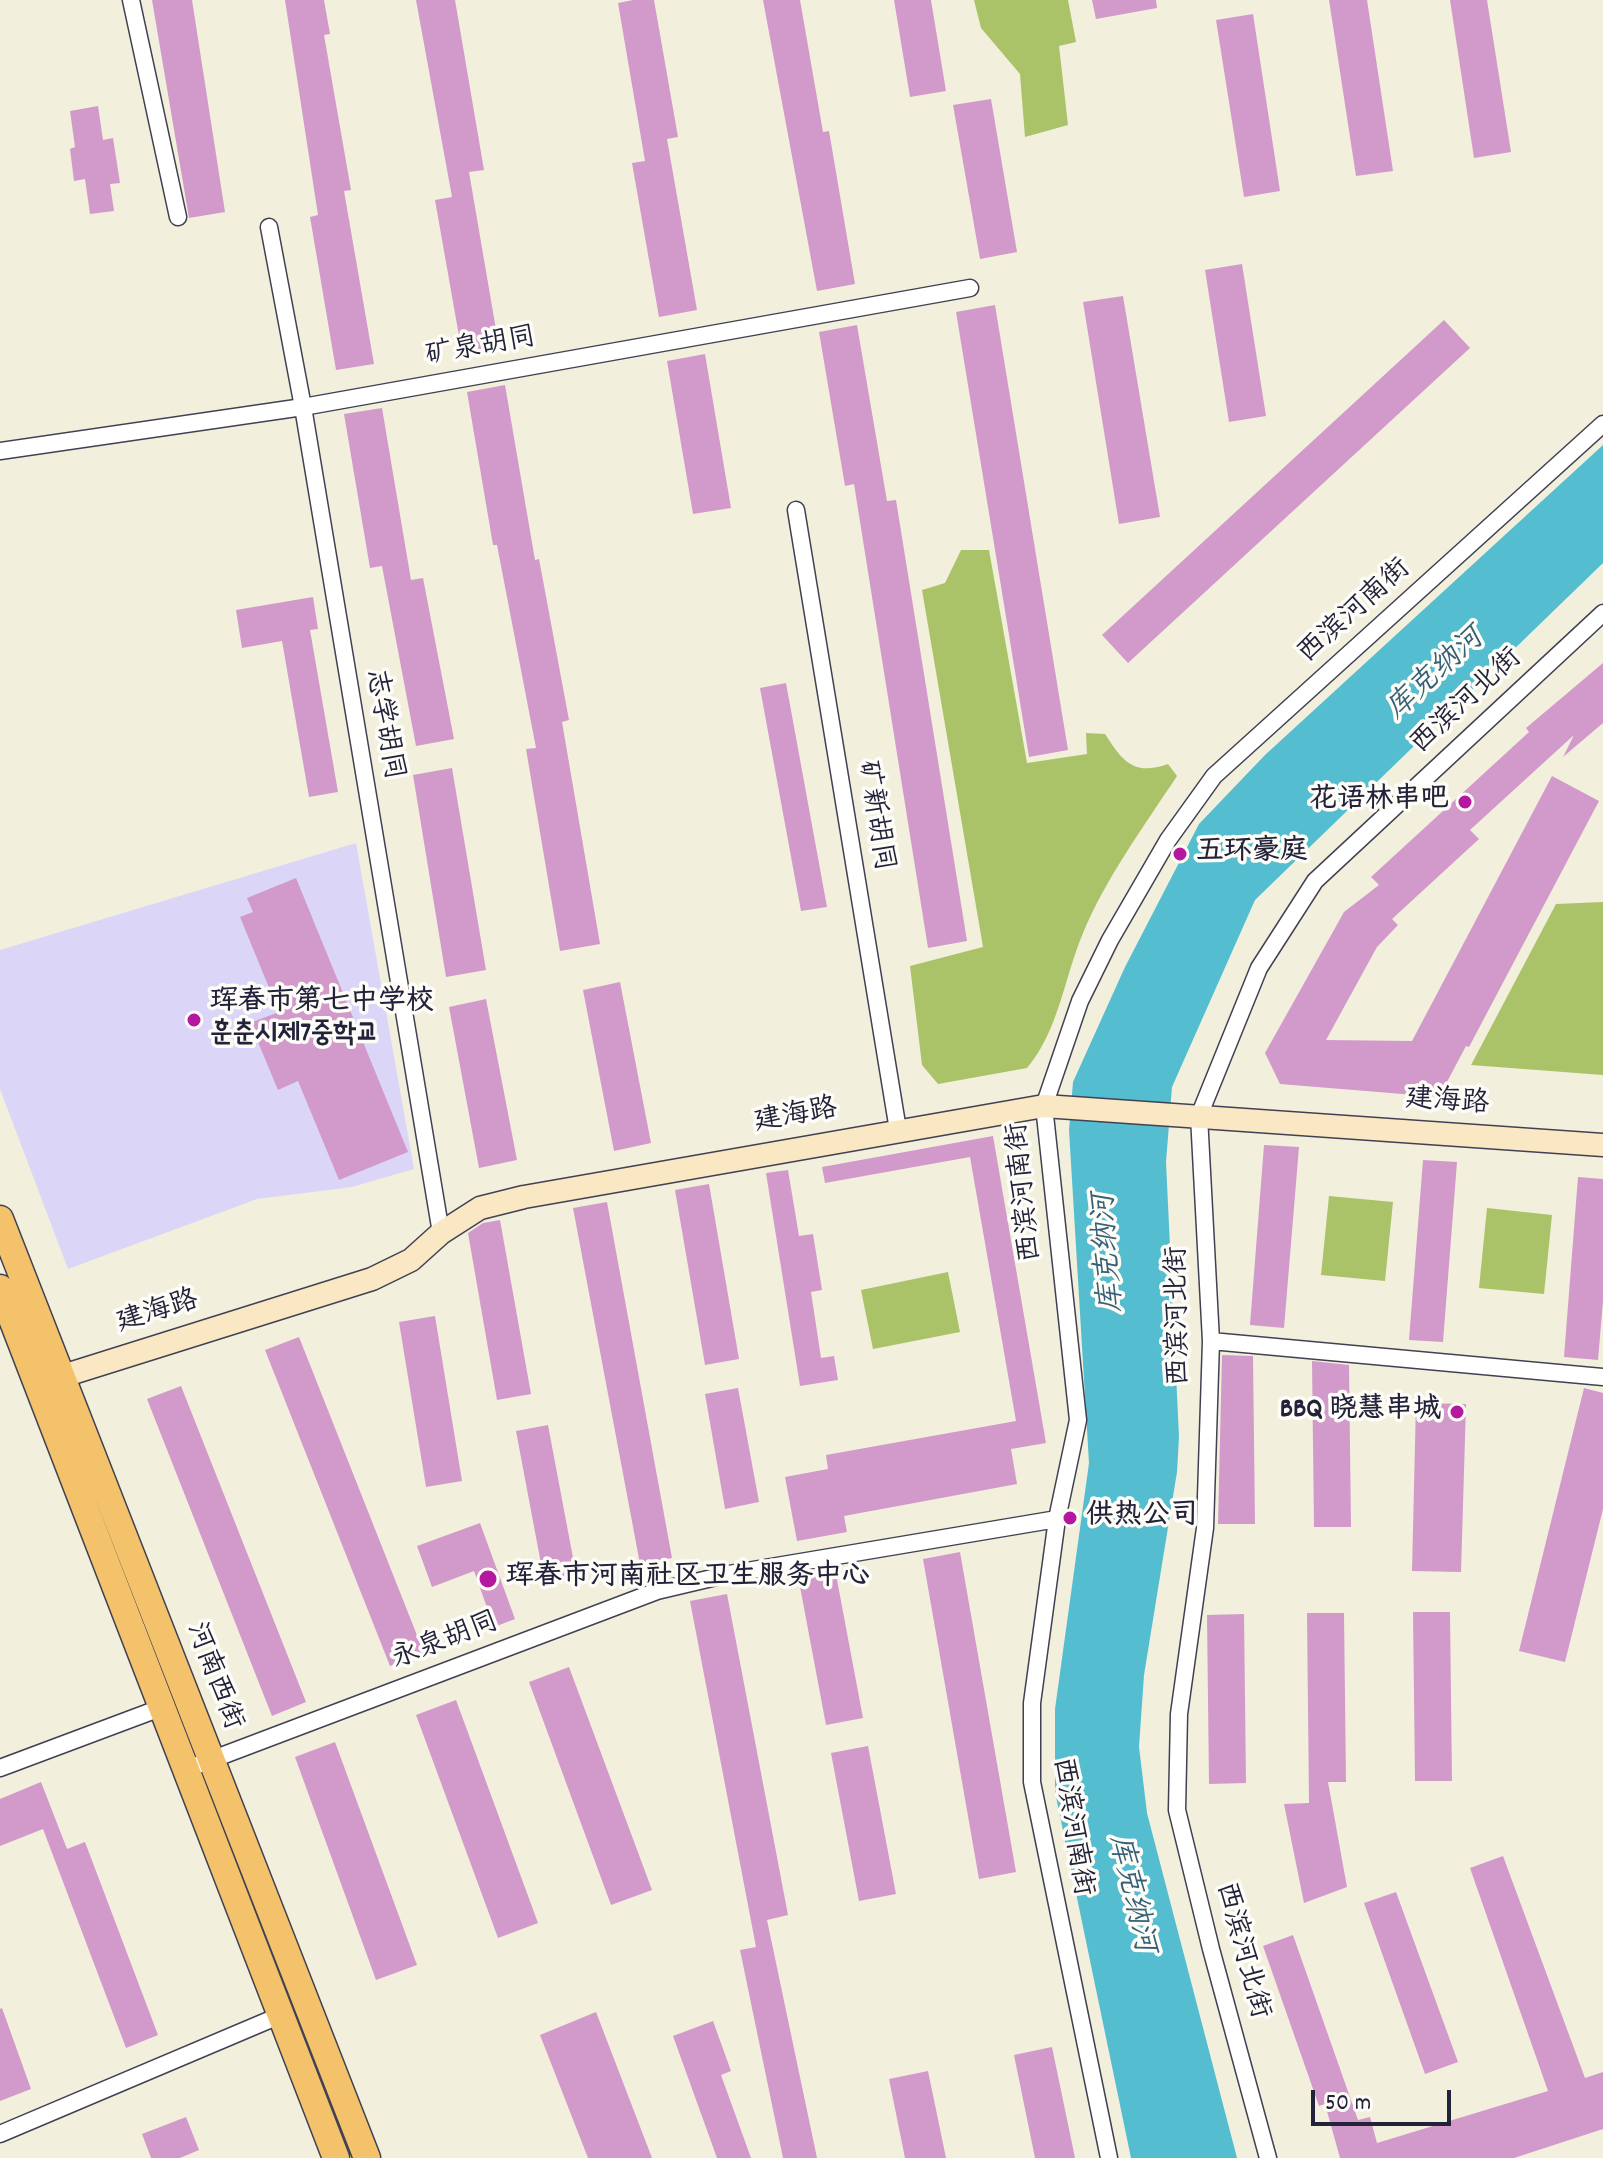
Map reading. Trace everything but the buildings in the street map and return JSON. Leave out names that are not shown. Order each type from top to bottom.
[{"type":"main road","name":"河南西街","points":[[0,1219],[50,1380],[163,1707],[199,1764],[281,2015],[336,2158]]},
{"type":"main road","name":"河南西街","points":[[0,1288],[50,1380],[199,1764],[367,2158]]},
{"type":"street","points":[[131,0],[178,217]]},
{"type":"street","name":"志学胡同","points":[[269,227],[303,407],[441,1233]]},
{"type":"street","name":"矿泉胡同","points":[[0,451],[303,407],[970,288]]},
{"type":"street","name":"西滨河南街","points":[[1109,2158],[1032,1782],[1032,1703],[1057,1519],[1078,1420],[1044,1106],[1080,1001],[1110,940],[1168,840],[1214,776],[1603,424]]},
{"type":"street","name":"矿新胡同","points":[[796,510],[898,1130]]},
{"type":"street","name":"西滨河北街","points":[[1268,2158],[1177,1810],[1179,1714],[1205,1528],[1211,1341],[1192,1115],[1259,968],[1315,881],[1603,613]]},
{"type":"street","name":"建海路","points":[[50,1380],[372,1279],[411,1260],[441,1233],[480,1208],[524,1197],[1044,1106],[1603,1145]]},
{"type":"street","points":[[1211,1341],[1603,1377]]},
{"type":"street","name":"永泉胡同","points":[[199,1764],[657,1591],[729,1574],[1057,1519]]},
{"type":"street","points":[[0,1768],[163,1707]]},
{"type":"street","points":[[0,2134],[281,2015]]},
{"type":"shaded area","name":"珲春市第七中学校 훈춘시제7중학교","points":[[356,843],[414,1169],[352,1187],[257,1199],[68,1269],[0,1089],[0,950]]},
{"type":"green space","points":[[974,0],[1068,0],[1076,42],[1059,46],[1068,125],[1025,137],[1020,74],[981,28]]},
{"type":"green space","points":[[961,550],[989,550],[1027,763],[1087,754],[1086,733],[1105,734],[1130,764],[1146,768],[1168,764],[1177,776],[1126,853],[1092,913],[1076,950],[1047,1037],[1027,1068],[938,1084],[922,1065],[910,966],[983,947],[922,590],[945,583]]},
{"type":"green space","points":[[1603,902],[1603,1075],[1471,1065],[1556,904]]},
{"type":"green space","points":[[1329,1196],[1393,1202],[1385,1281],[1321,1275]]},
{"type":"green space","points":[[1487,1208],[1552,1215],[1544,1294],[1479,1288]]},
{"type":"green space","points":[[948,1272],[960,1332],[873,1349],[861,1290]]},
{"type":"water","name":"库克纳河","points":[[1603,445],[1603,563],[1255,900],[1172,1087],[1166,1162],[1179,1437],[1177,1472],[1144,1675],[1139,1747],[1147,1813],[1237,2158],[1131,2158],[1055,1792],[1055,1709],[1089,1463],[1069,1130],[1073,1082],[1125,967],[1199,824],[1265,755]]},
{"type":"place","name":"花语林串吧","points":[[1465,802]]},
{"type":"place","name":"五环豪庭","points":[[1180,854]]},
{"type":"place","name":"珲春市第七中学校 훈춘시제7중학교","points":[[194,1020]]},
{"type":"place","name":"BBQ 晓慧串城","points":[[1457,1412]]},
{"type":"place","name":"供热公司","points":[[1070,1518]]},
{"type":"place","name":"珲春市河南社区卫生服务中心","points":[[488,1579]]}]
